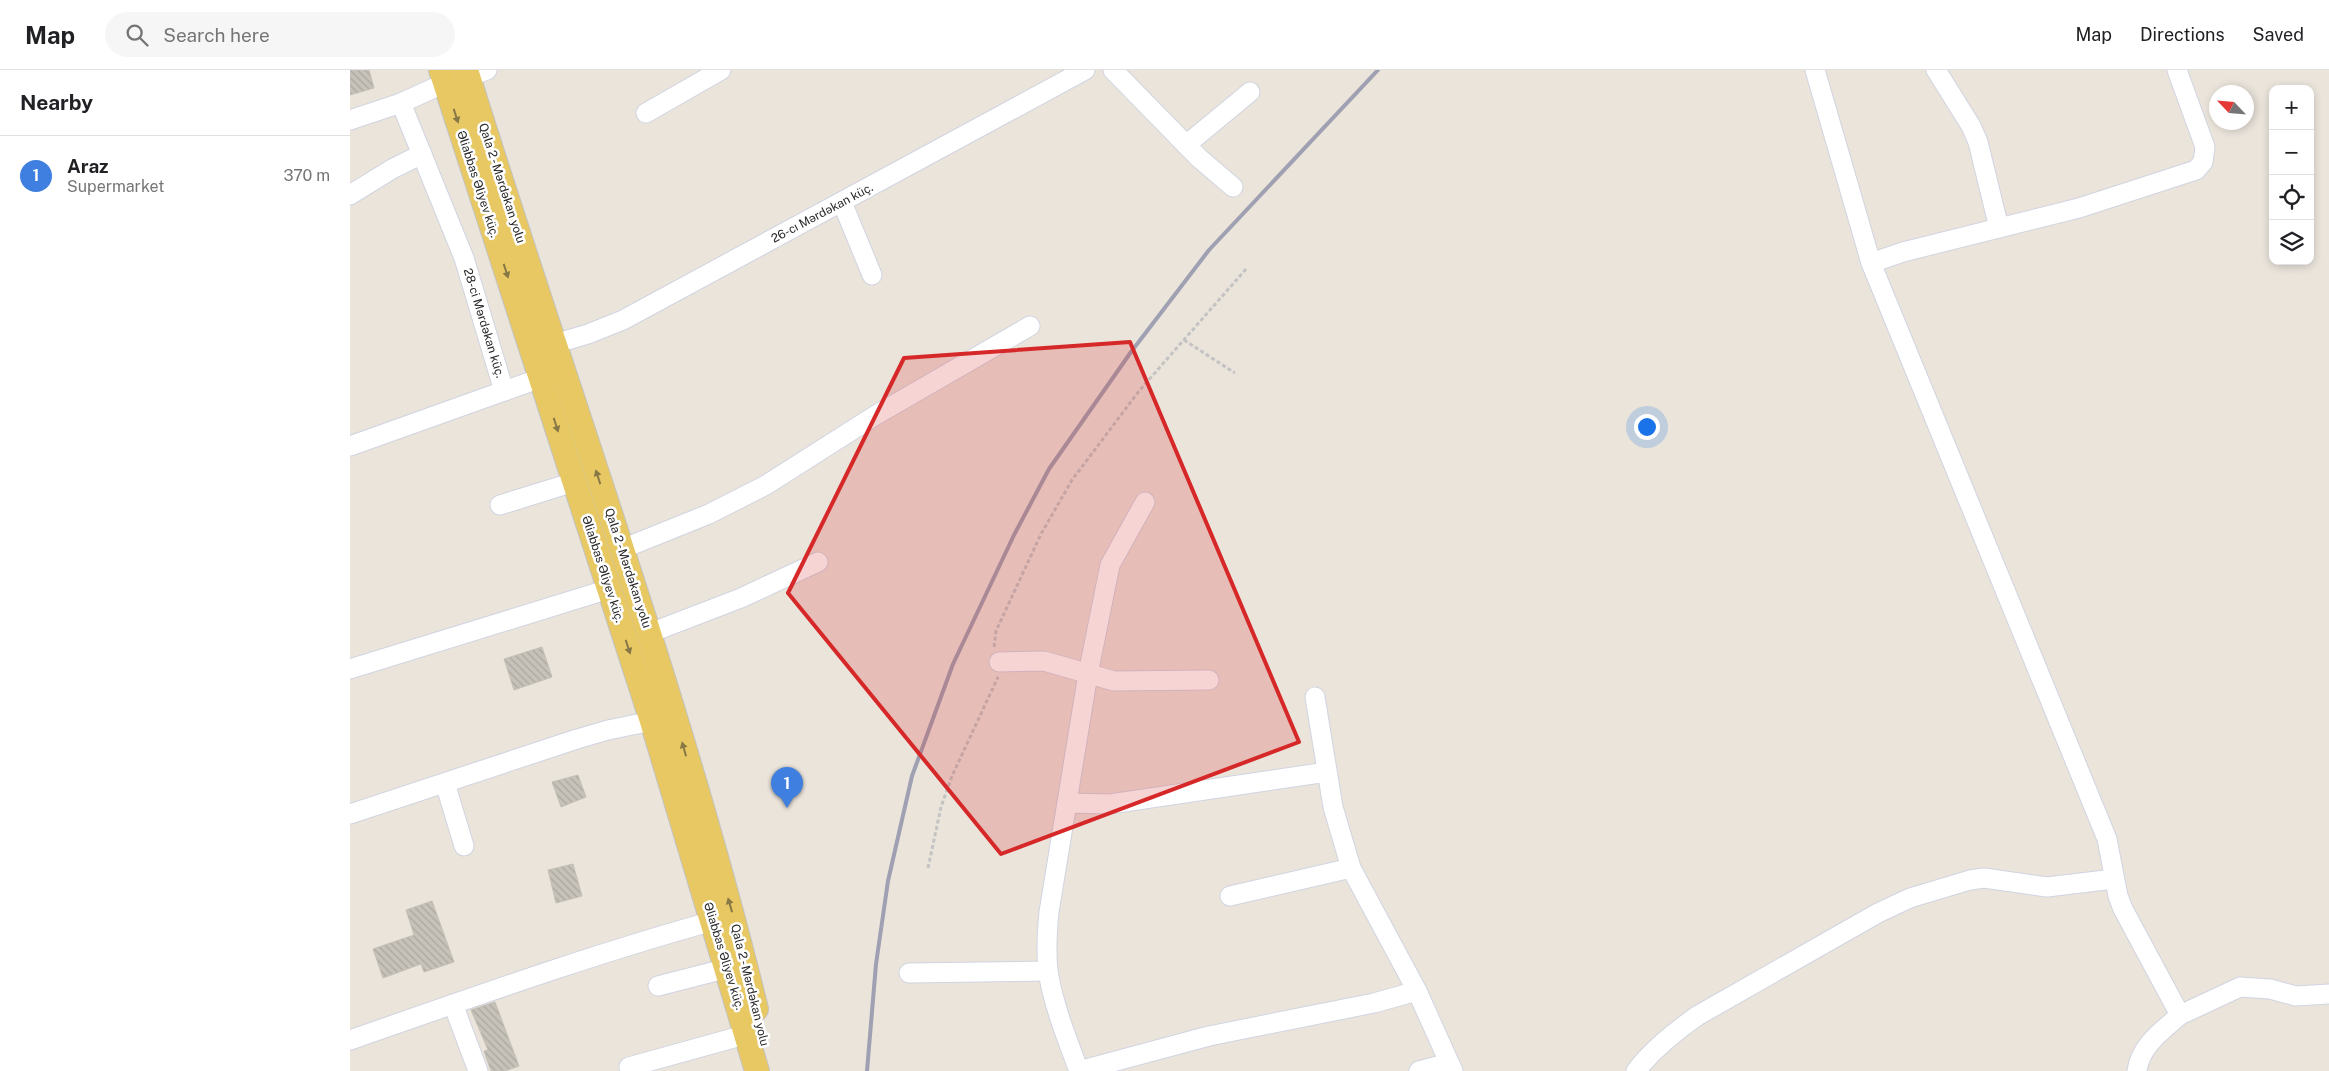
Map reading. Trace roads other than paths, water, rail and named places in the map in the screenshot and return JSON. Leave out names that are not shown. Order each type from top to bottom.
[{"type":"main road","name":"Qala 2 - Mərdəkan yolu","points":[[474,72],[554,344],[650,633],[726,893],[772,1071]]},
{"type":"main road","name":"Əliabbas Əliyev küç.","points":[[443,76],[652,721],[758,1071]]},
{"type":"main road","points":[[532,352],[554,344]]},
{"type":"street","points":[[646,114],[721,70]]},
{"type":"street","name":"26-cı Mərdəkan küç.","points":[[554,344],[588,334],[622,320],[1085,70]]},
{"type":"street","points":[[1113,70],[1186,145],[1233,187]]},
{"type":"street","points":[[1816,70],[1872,263],[2107,839],[2114,879],[2123,909],[2180,1015]]},
{"type":"street","points":[[1936,70],[1971,126],[1978,142],[1999,228]]},
{"type":"street","points":[[1872,263],[1912,250],[2079,208],[2190,173],[2201,166],[2205,147],[2177,70]]},
{"type":"street","points":[[350,120],[401,103],[443,76]]},
{"type":"street","points":[[1186,145],[1250,92]]},
{"type":"street","name":"28-ci Mərdəkan küç.","points":[[350,446],[504,391],[464,258],[401,103]]},
{"type":"street","points":[[350,195],[392,169],[422,154]]},
{"type":"street","points":[[842,202],[872,275]]},
{"type":"street","points":[[622,549],[709,514],[766,485],[876,415],[1030,326]]},
{"type":"street","points":[[504,391],[541,378]]},
{"type":"street","points":[[500,505],[574,482]]},
{"type":"street","points":[[1145,502],[1110,565],[1088,674],[1049,912],[1046,944],[1048,971],[1068,1043],[1079,1071],[1209,1036],[1374,1003],[1417,991]]},
{"type":"street","points":[[650,633],[717,608],[818,562]]},
{"type":"street","points":[[350,669],[609,589]]},
{"type":"street","points":[[999,662],[1044,661],[1114,681],[1209,680]]},
{"type":"street","points":[[1316,697],[1333,807],[1351,868],[1417,991],[1451,1067],[1419,1071]]},
{"type":"street","points":[[350,814],[608,730],[652,721]]},
{"type":"street","points":[[1067,803],[1110,804],[1327,772]]},
{"type":"street","points":[[445,783],[464,846]]},
{"type":"street","points":[[1230,896],[1351,868]]},
{"type":"street","points":[[1636,1071],[1647,1057],[1673,1033],[1698,1016],[1878,913],[1910,898],[1970,880],[1984,878],[2047,887],[2114,879]]},
{"type":"street","points":[[350,1040],[607,951],[713,922]]},
{"type":"street","points":[[658,986],[728,968]]},
{"type":"street","points":[[909,974],[1048,971]]},
{"type":"street","points":[[2137,1071],[2138,1061],[2147,1046],[2180,1015],[2240,987],[2270,988],[2296,996],[2329,994]]},
{"type":"street","points":[[453,1004],[478,1071]]},
{"type":"street","points":[[629,1067],[748,1034]]},
{"type":"railway","points":[[867,1071],[876,964],[888,881],[912,776],[953,664],[1014,535],[1049,469],[1131,352],[1209,250],[1378,70]]},
{"type":"place","name":"Araz","points":[[787,808]]}]
